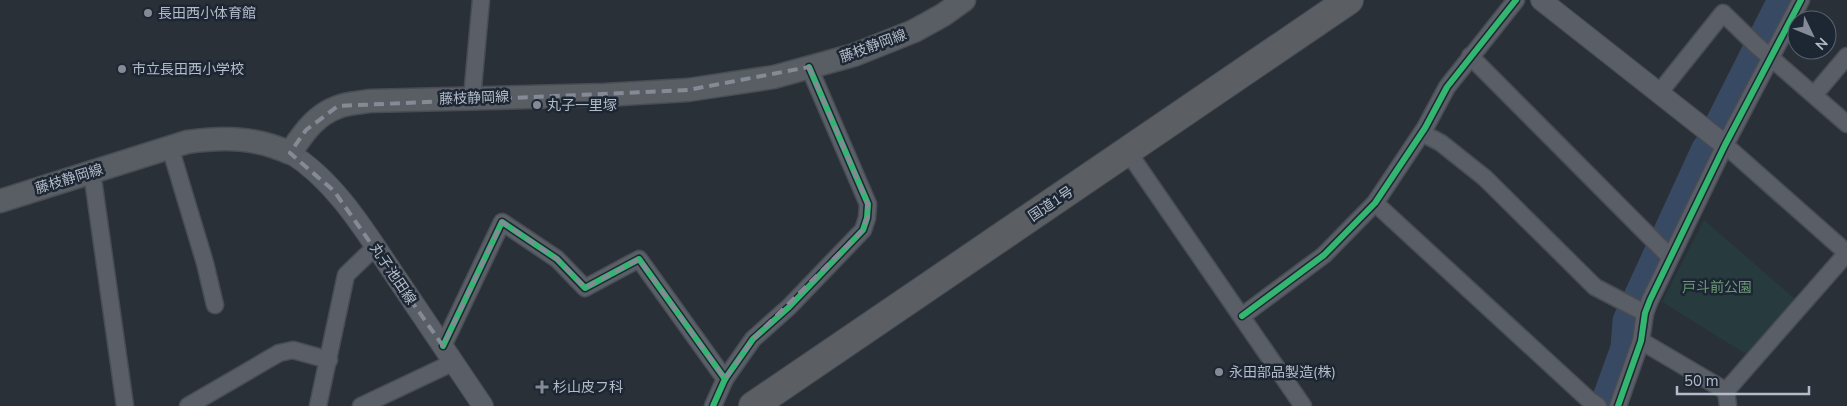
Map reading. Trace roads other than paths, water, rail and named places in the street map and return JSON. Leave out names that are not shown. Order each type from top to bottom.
[{"type":"highway","name":"国道1号","points":[[753,406],[1349,0]]},
{"type":"main road","name":"藤枝静岡線","points":[[0,201],[187,142],[214,138],[240,139],[274,145],[290,154],[306,130],[322,116],[338,106],[369,101],[605,95],[688,90],[774,76],[854,55],[914,31],[943,15],[964,0]]},
{"type":"street","points":[[472,98],[480,0]]},
{"type":"street","points":[[1242,316],[1324,255],[1375,203],[1422,133],[1447,87],[1516,0]]},
{"type":"street","points":[[1541,0],[1725,145],[1847,253],[1727,398],[1641,341]]},
{"type":"street","points":[[1618,406],[1641,341],[1645,313],[1670,257],[1725,145],[1763,50],[1801,0]]},
{"type":"street","points":[[1659,93],[1722,13],[1847,124]]},
{"type":"street","points":[[1470,56],[1670,257]]},
{"type":"street","points":[[1814,95],[1847,56]]},
{"type":"street","points":[[713,406],[725,379],[752,339],[789,307],[863,230],[868,218],[868,204],[808,67]]},
{"type":"street","points":[[1422,133],[1441,143],[1471,166],[1595,287],[1624,304],[1645,313]]},
{"type":"street","points":[[170,147],[205,263],[215,306]]},
{"type":"street","points":[[1128,152],[1303,406]]},
{"type":"street","name":"丸子池田線","points":[[290,154],[304,162],[334,191],[375,247],[483,406]]},
{"type":"street","points":[[92,172],[124,406]]},
{"type":"street","points":[[1375,203],[1597,406]]},
{"type":"street","points":[[362,406],[448,354],[502,222],[557,259],[585,288],[639,259],[725,379]]},
{"type":"street","points":[[318,406],[346,275],[375,247]]},
{"type":"street","points":[[188,406],[279,353],[293,350],[329,360]]},
{"type":"waterway","points":[[1720,125],[1783,0]]},
{"type":"waterway","points":[[1605,406],[1626,348],[1628,321],[1707,149]]},
{"type":"place","name":"長田西小体育館","points":[[148,13]]},
{"type":"place","name":"市立長田西小学校","points":[[122,69]]},
{"type":"place","name":"丸子一里塚","points":[[537,105]]},
{"type":"place","name":"永田部品製造(株)","points":[[1219,372]]},
{"type":"place","name":"杉山皮フ科","points":[[542,387]]},
{"type":"park label","name":"戸斗前公園","points":[[1717,287]]}]
